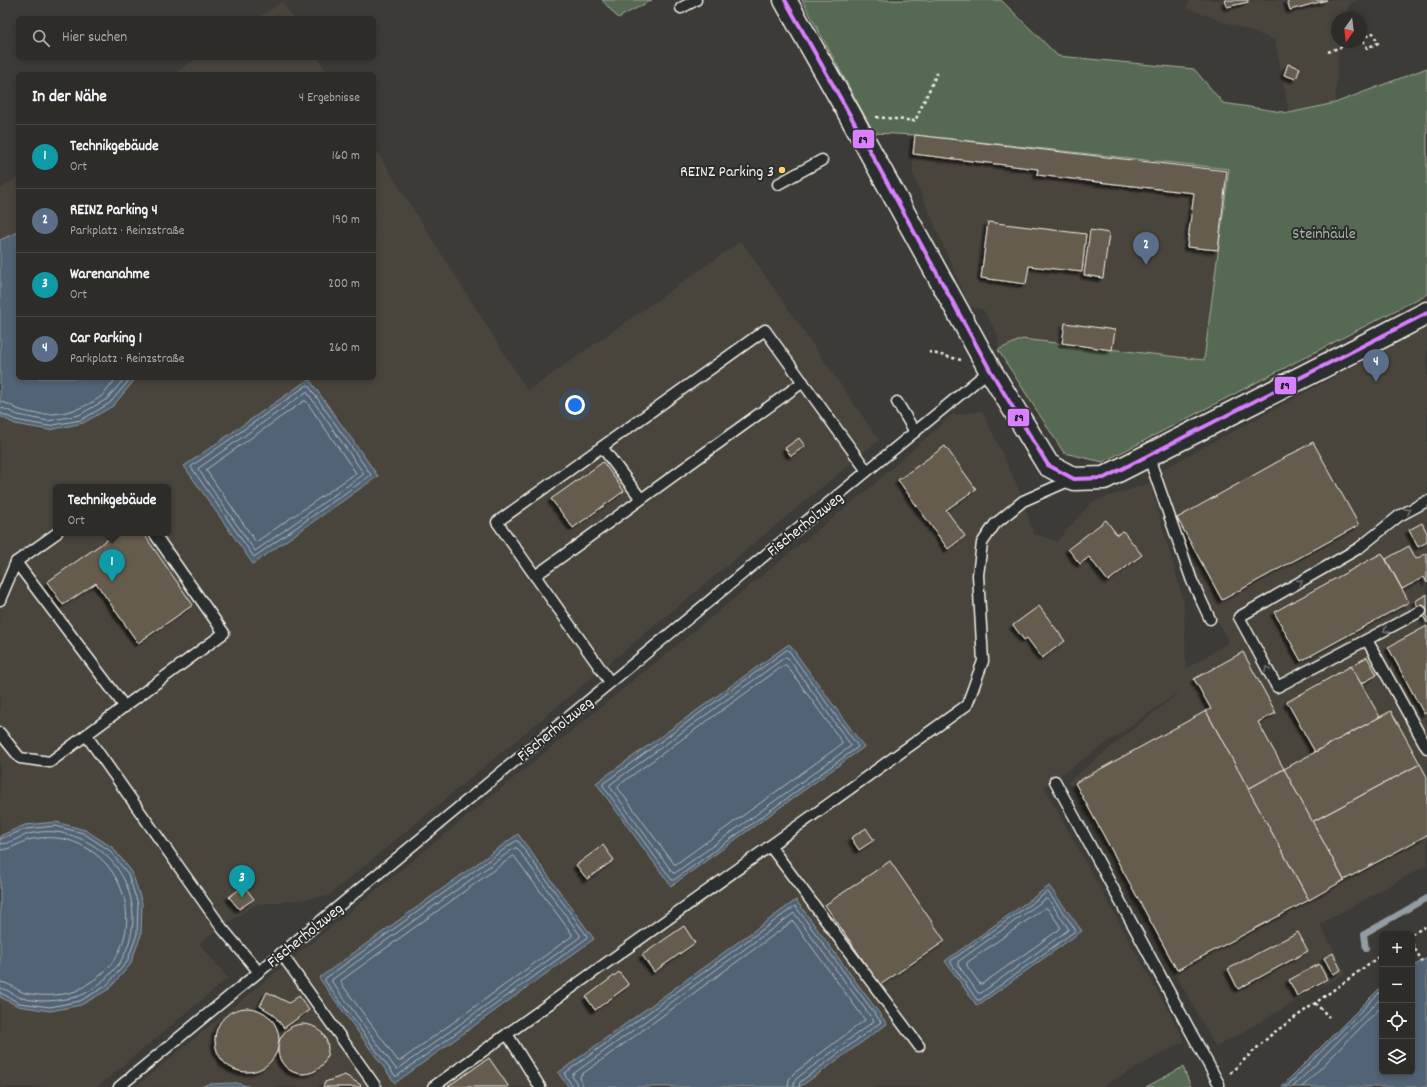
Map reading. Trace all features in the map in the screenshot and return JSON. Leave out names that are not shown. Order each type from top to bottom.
[{"type":"street","points":[[785,0],[990,370],[1048,465],[1074,479],[1104,478],[1427,313]]},
{"type":"lane","points":[[681,8],[696,0]]},
{"type":"lane","points":[[778,184],[822,160]]},
{"type":"lane","points":[[610,682],[497,522],[765,330],[867,471]]},
{"type":"lane","name":"Fischerholzweg","points":[[119,1087],[258,971],[990,370]]},
{"type":"lane","points":[[534,576],[803,382]]},
{"type":"lane","points":[[898,402],[915,432]]},
{"type":"lane","points":[[602,447],[641,499]]},
{"type":"lane","points":[[1148,455],[1192,581],[1210,619]]},
{"type":"lane","points":[[433,1087],[967,705],[983,661],[978,575],[982,543],[995,524],[1023,501],[1074,479]]},
{"type":"lane","points":[[1421,611],[1277,687],[1238,617],[1359,548],[1399,516],[1427,501]]},
{"type":"lane","points":[[0,600],[16,562],[53,536]]},
{"type":"lane","points":[[0,732],[20,758],[50,762],[224,633],[156,536]]},
{"type":"lane","points":[[16,562],[125,707]]},
{"type":"lane","points":[[1368,640],[1427,748]]},
{"type":"lane","points":[[86,735],[201,892],[222,928],[258,971]]},
{"type":"lane","points":[[1055,781],[1219,1084]]},
{"type":"lane","points":[[770,846],[919,1046]]},
{"type":"lane","points":[[281,953],[376,1087]]},
{"type":"lane","points":[[507,1034],[540,1087]]},
{"type":"path","points":[[1373,33],[1378,43],[1367,48],[1362,38],[1373,33]]},
{"type":"path","points":[[1328,52],[1338,48]]},
{"type":"path","points":[[850,115],[915,121],[937,73]]},
{"type":"path","points":[[1415,932],[1427,926]]},
{"type":"path","points":[[1415,949],[1422,961]]},
{"type":"path","points":[[1219,1084],[1272,1034],[1379,956]]},
{"type":"path","points":[[1315,1003],[1329,1017]]},
{"type":"shaded area","points":[[1190,0],[1358,0],[1349,5],[1347,12],[1331,12],[1331,48],[1339,48],[1335,103],[1289,113],[1275,40],[1186,8]]},
{"type":"shaded area","points":[[282,2],[292,16],[261,16]]},
{"type":"shaded area","points":[[195,60],[319,60],[327,72],[176,72]]},
{"type":"shaded area","points":[[915,135],[1229,169],[1204,360],[1022,339],[998,350],[999,337],[983,310],[969,306],[913,174]]},
{"type":"shaded area","points":[[376,150],[528,391],[741,241],[879,440],[328,896],[254,905],[199,943],[228,978],[97,1087],[0,1087],[0,189],[16,178],[16,380],[376,380]]},
{"type":"shaded area","points":[[1427,327],[1427,865],[1320,924],[1346,973],[1216,1047],[1068,782],[1184,688],[1044,787],[1185,1041],[1101,1087],[135,1087],[867,490],[952,415],[982,411],[1018,487],[1034,534],[1057,541],[1092,502],[1150,483],[1184,603],[1186,669],[1229,642],[1196,580],[1156,473]]},
{"type":"green space","points":[[602,0],[652,0],[618,18]]},
{"type":"green space","name":"Steinhäule","points":[[802,0],[1001,0],[1058,56],[1194,69],[1223,103],[1289,113],[1335,103],[1427,68],[1427,294],[1103,462],[1064,453],[998,350],[1022,339],[1204,360],[1229,169],[915,135],[874,133]]},
{"type":"green space","points":[[1183,1067],[1191,1087],[1146,1087]]},
{"type":"water","points":[[16,233],[16,380],[134,380],[113,406],[83,423],[49,430],[15,424],[0,416],[0,240]]},
{"type":"water","points":[[308,380],[310,380],[378,476],[253,564],[184,466]]},
{"type":"water","points":[[789,644],[864,747],[671,886],[596,783]]},
{"type":"water","points":[[56,822],[85,830],[112,847],[132,872],[142,903],[141,935],[130,965],[109,989],[81,1005],[50,1011],[18,1006],[0,997],[0,836],[25,825]]},
{"type":"water","points":[[518,834],[594,939],[395,1083],[319,978]]},
{"type":"water","points":[[1049,886],[1082,931],[977,1006],[945,961]]},
{"type":"water","points":[[796,900],[887,1024],[800,1087],[569,1087],[558,1073]]},
{"type":"water","points":[[1427,958],[1427,1087],[1281,1087],[1379,989],[1379,1075],[1415,1075],[1415,965]]},
{"type":"water","points":[[237,1083],[250,1087],[201,1087],[208,1084]]},
{"type":"building","points":[[1225,0],[1248,0],[1248,2],[1227,7]]},
{"type":"building","points":[[1287,0],[1327,0],[1290,10]]},
{"type":"building","points":[[1288,64],[1300,68],[1296,79],[1284,75]]},
{"type":"building","points":[[915,135],[1227,171],[1218,250],[1187,247],[1194,193],[1037,175],[1038,169],[913,154]]},
{"type":"building","points":[[988,222],[1086,234],[1082,272],[1029,266],[1026,284],[981,278]]},
{"type":"building","points":[[1090,230],[1109,233],[1103,278],[1084,275]]},
{"type":"building","points":[[1065,323],[1115,330],[1112,350],[1062,343]]},
{"type":"building","points":[[799,438],[805,446],[791,456],[785,448]]},
{"type":"building","points":[[1313,442],[1359,525],[1222,600],[1177,518]]},
{"type":"building","points":[[945,446],[976,489],[946,510],[965,536],[948,549],[898,480]]},
{"type":"building","points":[[603,462],[624,491],[573,528],[551,499]]},
{"type":"building","points":[[1106,520],[1117,535],[1123,531],[1142,555],[1108,581],[1089,557],[1080,564],[1068,549]]},
{"type":"building","points":[[1422,523],[1427,533],[1427,542],[1418,547],[1409,530]]},
{"type":"building","points":[[113,536],[145,536],[193,605],[138,643],[96,583],[63,605],[47,582]]},
{"type":"building","points":[[1409,546],[1416,559],[1427,553],[1427,583],[1424,577],[1402,589],[1386,559]]},
{"type":"building","points":[[1382,553],[1409,602],[1301,661],[1274,612]]},
{"type":"building","points":[[1427,594],[1427,623],[1415,601]]},
{"type":"building","points":[[1039,606],[1065,641],[1042,658],[1027,638],[1024,640],[1013,625]]},
{"type":"building","points":[[1427,626],[1427,712],[1424,714],[1388,647]]},
{"type":"building","points":[[1243,652],[1276,713],[1258,722],[1284,769],[1248,789],[1206,711],[1211,709],[1194,679]]},
{"type":"building","points":[[1367,657],[1377,675],[1361,684],[1351,666]]},
{"type":"building","points":[[1351,666],[1380,717],[1315,752],[1287,702]]},
{"type":"building","points":[[1206,711],[1309,900],[1177,970],[1075,783]]},
{"type":"building","points":[[1391,711],[1420,764],[1312,822],[1284,769]]},
{"type":"building","points":[[1420,764],[1427,777],[1427,835],[1344,880],[1312,822]]},
{"type":"building","points":[[1284,769],[1344,880],[1309,900],[1248,789]]},
{"type":"building","points":[[866,828],[874,840],[859,850],[851,838]]},
{"type":"building","points":[[603,845],[614,860],[587,879],[576,865]]},
{"type":"building","points":[[890,861],[945,941],[880,985],[825,905]]},
{"type":"building","points":[[244,886],[254,899],[239,909],[229,897]]},
{"type":"building","points":[[684,926],[695,943],[654,972],[642,955]]},
{"type":"building","points":[[1298,932],[1308,951],[1238,989],[1228,969]]},
{"type":"building","points":[[1333,953],[1341,970],[1333,974],[1324,958]]},
{"type":"building","points":[[1319,964],[1327,979],[1297,996],[1289,980]]},
{"type":"building","points":[[619,972],[629,985],[595,1010],[586,997]]},
{"type":"building","points":[[267,992],[289,1003],[299,996],[309,1010],[284,1028],[273,1014],[260,1006]]},
{"type":"building","points":[[241,1008],[253,1008],[270,1017],[277,1028],[279,1040],[277,1052],[270,1063],[253,1072],[241,1072],[229,1067],[220,1058],[215,1046],[215,1034],[220,1022],[229,1013]]},
{"type":"building","points":[[298,1024],[308,1024],[321,1031],[328,1044],[328,1054],[321,1067],[308,1074],[298,1074],[289,1070],[282,1063],[278,1054],[278,1044],[282,1035],[289,1028]]},
{"type":"building","points":[[489,1058],[509,1087],[447,1087]]},
{"type":"building","points":[[345,1075],[361,1085],[361,1087],[323,1087],[325,1082]]},
{"type":"waterway","points":[[1366,949],[1364,934],[1427,898]]},
{"type":"transit line","name":"89","points":[[785,0],[990,370],[1048,465],[1074,479],[1104,478],[1427,313]]},
{"type":"place","name":"REINZ Parking 3","points":[[782,170]]},
{"type":"place","name":"REINZ Parking 4","points":[[1146,265]]},
{"type":"place","name":"Car Parking 1","points":[[1376,382]]},
{"type":"place","name":"Technikgebäude","points":[[112,582]]},
{"type":"place","name":"Warenanahme","points":[[242,898]]}]
